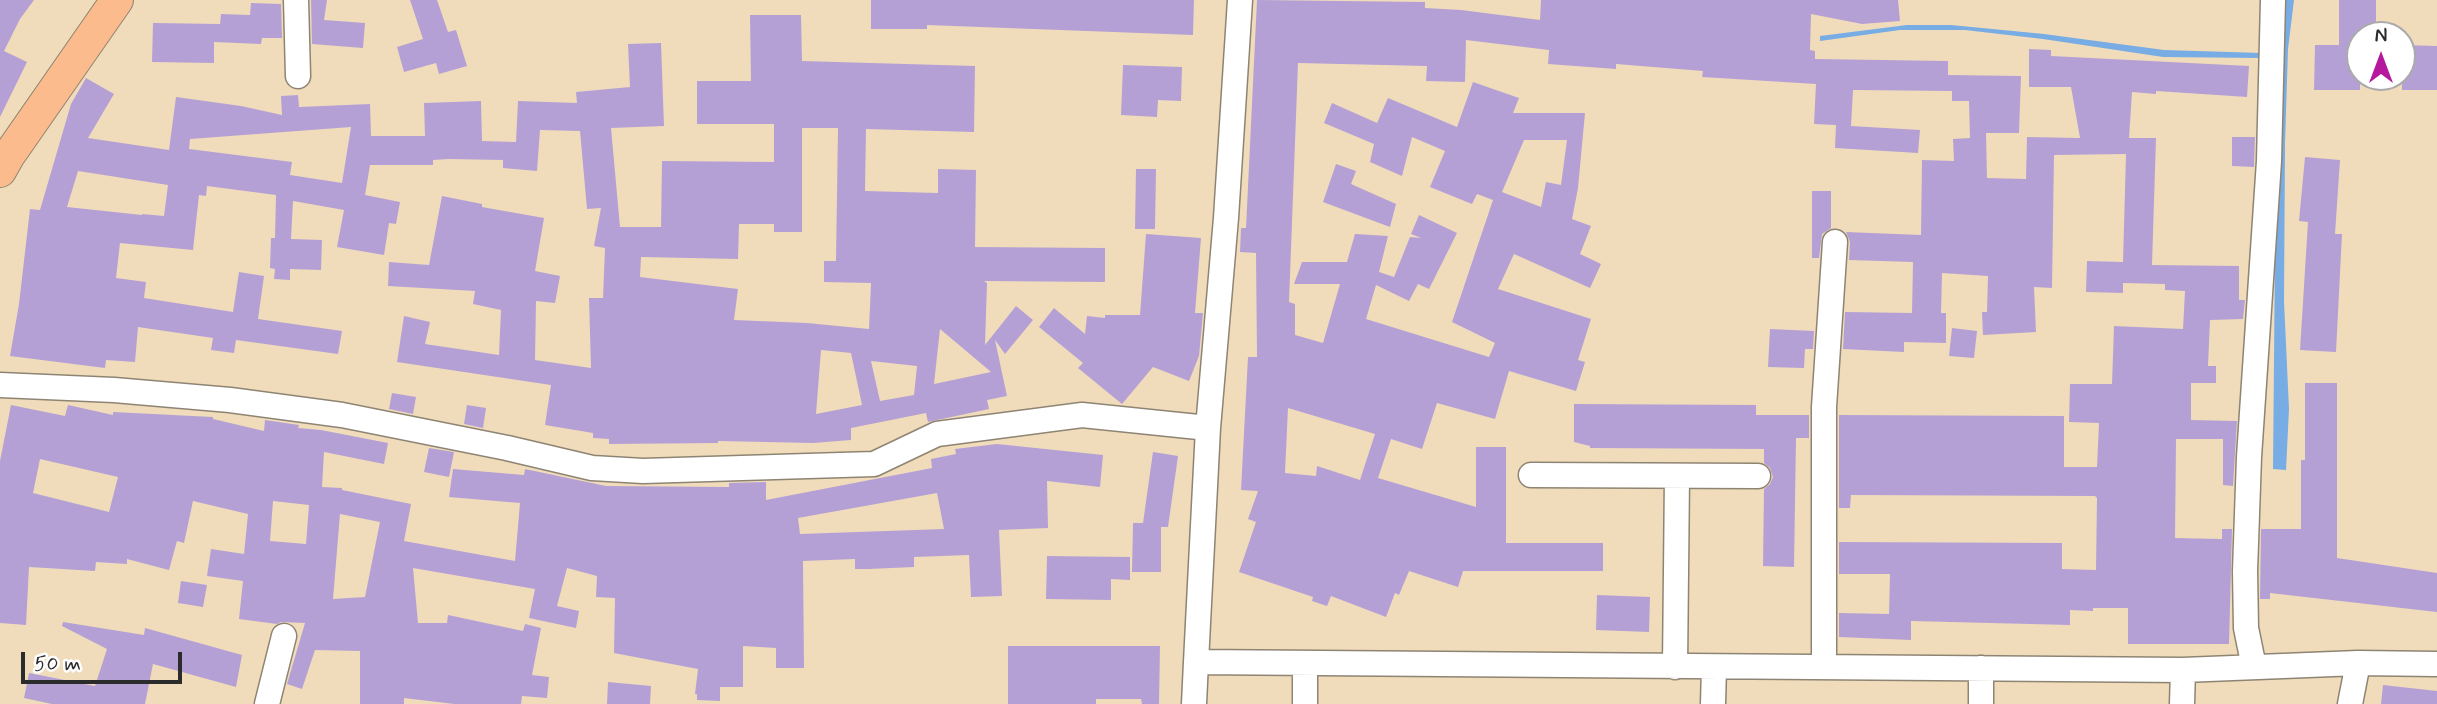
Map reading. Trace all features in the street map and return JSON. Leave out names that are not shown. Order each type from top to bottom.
[{"type":"main road","points":[[0,171],[117,0]]},
{"type":"street","points":[[296,0],[299,76]]},
{"type":"street","points":[[1194,704],[1208,428],[1226,218],[1240,0]]},
{"type":"street","points":[[2254,667],[2246,628],[2245,571],[2249,457],[2269,161],[2273,0]]},
{"type":"street","points":[[1824,667],[1824,407],[1835,242]]},
{"type":"street","points":[[0,386],[230,400],[342,415],[592,468],[643,471],[874,464],[937,435],[1082,415],[1208,428]]},
{"type":"street","points":[[1531,475],[1758,477]]},
{"type":"street","points":[[1675,667],[1677,476]]},
{"type":"street","points":[[267,704],[284,636]]},
{"type":"street","points":[[1196,662],[2183,670],[2358,663],[2437,664]]},
{"type":"street","points":[[1305,663],[1305,704]]},
{"type":"street","points":[[2350,704],[2358,663]]},
{"type":"street","points":[[1713,704],[1714,667]]},
{"type":"street","points":[[1981,668],[1981,704]]},
{"type":"street","points":[[2182,704],[2183,670]]},
{"type":"water","points":[[2280,0],[2294,0],[2288,49],[2285,144],[2284,301],[2289,409],[2286,470],[2273,469]]},
{"type":"water","points":[[1907,25],[1951,25],[2044,34],[2164,50],[2262,53],[2262,58],[2163,57],[1965,30],[1900,30],[1820,41],[1820,36]]},
{"type":"building","points":[[0,0],[34,0],[20,19],[4,51],[27,62],[0,117]]},
{"type":"building","points":[[311,0],[327,0],[324,20],[365,23],[363,48],[312,44]]},
{"type":"building","points":[[410,0],[437,0],[448,32],[456,30],[467,66],[439,74],[436,63],[404,72],[397,47],[423,39]]},
{"type":"building","points":[[871,0],[1194,0],[1193,35],[927,25],[927,29],[871,29]]},
{"type":"building","points":[[1257,0],[1425,2],[1425,8],[1540,20],[1541,0],[1898,0],[1900,21],[1862,24],[1811,14],[1810,50],[1815,51],[1815,59],[1948,61],[1948,75],[2021,76],[2019,133],[1986,133],[1987,178],[2026,179],[2027,137],[2080,138],[2071,87],[2029,87],[2029,49],[2051,50],[2051,56],[2249,66],[2247,97],[2132,92],[2129,138],[2156,138],[2152,265],[2239,266],[2239,300],[2245,300],[2243,319],[2210,320],[2208,366],[2216,366],[2216,383],[2191,383],[2191,420],[2237,421],[2233,486],[2223,485],[2223,439],[2176,439],[2175,538],[2222,539],[2222,529],[2232,529],[2229,644],[2128,644],[2128,608],[2070,610],[2070,625],[1911,621],[1911,640],[1839,637],[1839,613],[1889,614],[1890,574],[1839,574],[1839,542],[2062,543],[2062,569],[2096,570],[2095,496],[1851,495],[1850,508],[1839,508],[1839,415],[2064,416],[2064,467],[2097,467],[2099,423],[2069,422],[2070,384],[2112,384],[2114,326],[2183,329],[2185,291],[2165,290],[2165,284],[2123,283],[2123,293],[2086,292],[2087,261],[2123,262],[2126,154],[2054,155],[2052,288],[2034,287],[2036,332],[1983,335],[1982,312],[1987,312],[1988,276],[1942,273],[1941,313],[1946,313],[1946,343],[1904,342],[1904,352],[1843,349],[1845,312],[1912,313],[1913,262],[1849,260],[1850,242],[1846,232],[1921,235],[1922,160],[1954,161],[1953,139],[1970,138],[1969,101],[1952,101],[1952,91],[1853,90],[1851,126],[1920,130],[1918,153],[1835,148],[1836,125],[1814,124],[1816,84],[1702,77],[1703,71],[1616,64],[1616,69],[1548,64],[1549,50],[1466,40],[1465,82],[1426,81],[1427,66],[1298,63],[1289,302],[1295,304],[1295,335],[1323,343],[1340,284],[1294,284],[1302,262],[1347,262],[1355,234],[1388,236],[1379,272],[1394,277],[1410,237],[1421,238],[1411,234],[1419,215],[1457,233],[1429,289],[1418,284],[1409,301],[1376,285],[1366,319],[1489,357],[1495,343],[1452,322],[1493,200],[1477,194],[1472,204],[1430,187],[1445,151],[1412,137],[1402,176],[1370,162],[1374,144],[1324,123],[1332,103],[1377,123],[1388,98],[1457,127],[1473,82],[1519,98],[1513,113],[1585,113],[1578,188],[1572,219],[1591,226],[1580,254],[1601,264],[1590,288],[1514,254],[1498,289],[1591,319],[1578,360],[1585,362],[1576,391],[1509,371],[1495,419],[1437,403],[1422,449],[1391,439],[1378,478],[1476,507],[1476,447],[1506,447],[1506,543],[1603,543],[1603,571],[1463,571],[1458,587],[1409,571],[1399,595],[1395,593],[1386,617],[1331,596],[1327,606],[1312,601],[1313,597],[1239,572],[1256,522],[1248,519],[1258,491],[1241,490],[1248,357],[1257,357],[1256,253],[1240,252],[1241,228],[1246,228]],"holes":[[[1524,140],[1567,140],[1561,185],[1546,182],[1541,207],[1502,192]],[[1288,408],[1375,434],[1360,480],[1317,466],[1316,476],[1285,473]]]},
{"type":"building","points":[[2339,0],[2376,0],[2376,21],[2346,21],[2346,90],[2314,90],[2315,45],[2339,45]]},
{"type":"building","points":[[251,3],[281,4],[282,38],[262,38],[261,44],[214,42],[214,63],[152,62],[153,23],[220,24],[221,14],[250,15]]},
{"type":"building","points":[[750,15],[801,15],[802,61],[975,66],[974,132],[866,129],[865,191],[938,193],[938,169],[976,170],[975,247],[1105,248],[1105,282],[984,281],[987,283],[985,345],[1016,306],[1033,320],[1005,354],[995,340],[1007,396],[987,400],[989,409],[928,422],[926,413],[851,428],[851,440],[813,443],[718,441],[609,444],[609,439],[593,438],[593,433],[545,425],[551,385],[397,362],[404,316],[430,322],[425,344],[499,355],[501,310],[473,304],[475,291],[388,286],[389,262],[429,265],[442,196],[482,204],[482,207],[544,218],[535,271],[560,276],[555,303],[536,301],[535,360],[591,368],[589,298],[603,298],[605,248],[594,246],[601,208],[587,209],[580,131],[540,130],[537,171],[503,168],[503,160],[449,159],[433,160],[433,165],[370,165],[365,195],[400,202],[396,224],[389,223],[384,255],[337,247],[344,210],[293,201],[291,239],[322,240],[321,270],[290,269],[290,280],[274,279],[275,269],[270,268],[271,238],[275,238],[276,195],[207,186],[206,196],[199,195],[193,250],[120,243],[116,278],[146,282],[144,298],[233,312],[239,272],[264,276],[258,319],[342,331],[338,354],[236,340],[234,353],[211,350],[213,338],[138,327],[135,362],[106,360],[105,368],[10,356],[30,209],[40,210],[71,104],[86,78],[114,94],[88,138],[169,150],[176,97],[282,115],[281,96],[298,95],[299,107],[370,104],[371,136],[425,136],[424,103],[481,101],[482,141],[516,142],[518,101],[577,103],[576,92],[630,87],[628,44],[661,43],[664,126],[611,128],[620,227],[661,227],[662,161],[774,162],[774,124],[697,124],[697,81],[751,81]],"holes":[[[351,127],[342,183],[290,175],[292,162],[189,149],[190,139]],[[802,128],[838,128],[836,261],[824,261],[824,282],[871,283],[869,329],[734,320],[738,289],[640,277],[641,257],[738,259],[739,224],[774,224],[774,232],[802,232]],[[78,171],[168,185],[164,216],[67,207]],[[940,329],[991,372],[934,384]],[[821,350],[851,353],[862,405],[816,414]],[[871,361],[917,366],[914,395],[880,401]]]},
{"type":"building","points":[[2416,45],[2437,46],[2437,90],[2416,90]]},
{"type":"building","points":[[1123,65],[1182,67],[1181,101],[1158,100],[1157,117],[1121,115]]},
{"type":"building","points":[[2232,137],[2255,137],[2254,167],[2232,166]]},
{"type":"building","points":[[2305,157],[2340,160],[2335,234],[2342,234],[2336,352],[2300,350],[2308,222],[2299,221]]},
{"type":"building","points":[[1336,164],[1356,171],[1351,184],[1396,204],[1390,227],[1323,202]]},
{"type":"building","points":[[1136,169],[1156,169],[1155,229],[1135,229]]},
{"type":"building","points":[[1812,191],[1831,191],[1831,228],[1822,234],[1819,258],[1812,258]]},
{"type":"building","points":[[1146,234],[1201,238],[1195,313],[1203,313],[1199,356],[1189,381],[1153,367],[1122,404],[1078,368],[1083,363],[1039,327],[1054,308],[1085,334],[1087,316],[1105,318],[1105,315],[1140,315]]},
{"type":"building","points":[[1952,328],[1977,331],[1974,358],[1949,356]]},
{"type":"building","points":[[1770,329],[1814,331],[1813,349],[1805,349],[1804,368],[1768,367]]},
{"type":"building","points":[[2305,383],[2337,383],[2337,558],[2437,573],[2437,612],[2270,593],[2270,599],[2260,599],[2261,529],[2301,529],[2301,460],[2305,460]]},
{"type":"building","points":[[392,393],[416,397],[413,414],[389,409]]},
{"type":"building","points":[[1574,404],[1756,405],[1756,415],[1809,415],[1809,438],[1796,438],[1794,567],[1763,566],[1764,489],[1773,477],[1770,468],[1764,463],[1764,449],[1590,448],[1574,442]]},
{"type":"building","points":[[11,405],[65,416],[68,405],[113,415],[113,412],[213,417],[264,431],[265,420],[299,425],[298,428],[388,443],[384,464],[324,452],[322,487],[342,488],[411,504],[404,541],[515,561],[520,503],[449,497],[453,469],[524,475],[525,469],[606,486],[729,487],[729,483],[766,482],[766,500],[932,468],[931,459],[956,454],[955,449],[997,444],[1103,455],[1100,487],[1047,481],[1048,528],[999,530],[1002,596],[971,597],[969,555],[914,557],[914,567],[869,569],[855,569],[855,559],[803,561],[804,668],[776,668],[776,648],[743,646],[743,687],[720,687],[720,701],[697,700],[695,694],[698,669],[614,653],[615,598],[596,597],[597,576],[567,568],[557,606],[579,611],[576,628],[529,618],[535,589],[413,568],[418,623],[447,623],[448,615],[523,631],[525,624],[541,628],[532,675],[549,677],[547,698],[522,696],[521,704],[454,704],[404,698],[404,704],[360,704],[360,651],[315,650],[302,689],[287,684],[305,623],[277,624],[239,619],[243,581],[207,576],[211,549],[244,554],[248,514],[193,501],[184,543],[177,541],[169,570],[127,559],[127,564],[96,562],[95,571],[29,567],[26,625],[0,623],[0,461]],"holes":[[[40,459],[118,477],[109,512],[33,493]],[[937,493],[944,529],[800,534],[798,518]],[[273,501],[309,505],[306,544],[270,541]],[[340,514],[380,522],[365,597],[333,599]]]},
{"type":"building","points":[[467,405],[486,408],[483,428],[464,424]]},
{"type":"building","points":[[429,448],[454,452],[449,477],[424,472]]},
{"type":"building","points":[[1153,452],[1178,456],[1168,527],[1161,527],[1161,572],[1132,572],[1133,523],[1143,523]]},
{"type":"building","points":[[1047,556],[1130,557],[1130,580],[1111,579],[1111,600],[1046,599]]},
{"type":"building","points":[[181,581],[207,585],[203,607],[178,603]]},
{"type":"building","points":[[1597,595],[1650,597],[1649,632],[1596,630]]},
{"type":"building","points":[[63,622],[144,635],[145,628],[242,655],[236,687],[153,664],[145,704],[52,704],[24,698],[29,673],[95,686],[107,649],[62,626]]},
{"type":"building","points":[[1008,646],[1160,646],[1159,704],[1142,704],[1141,699],[1096,699],[1096,704],[1008,704]]},
{"type":"building","points":[[608,682],[651,686],[650,704],[607,704]]},
{"type":"building","points":[[2383,685],[2437,691],[2437,704],[2381,704]]}]
